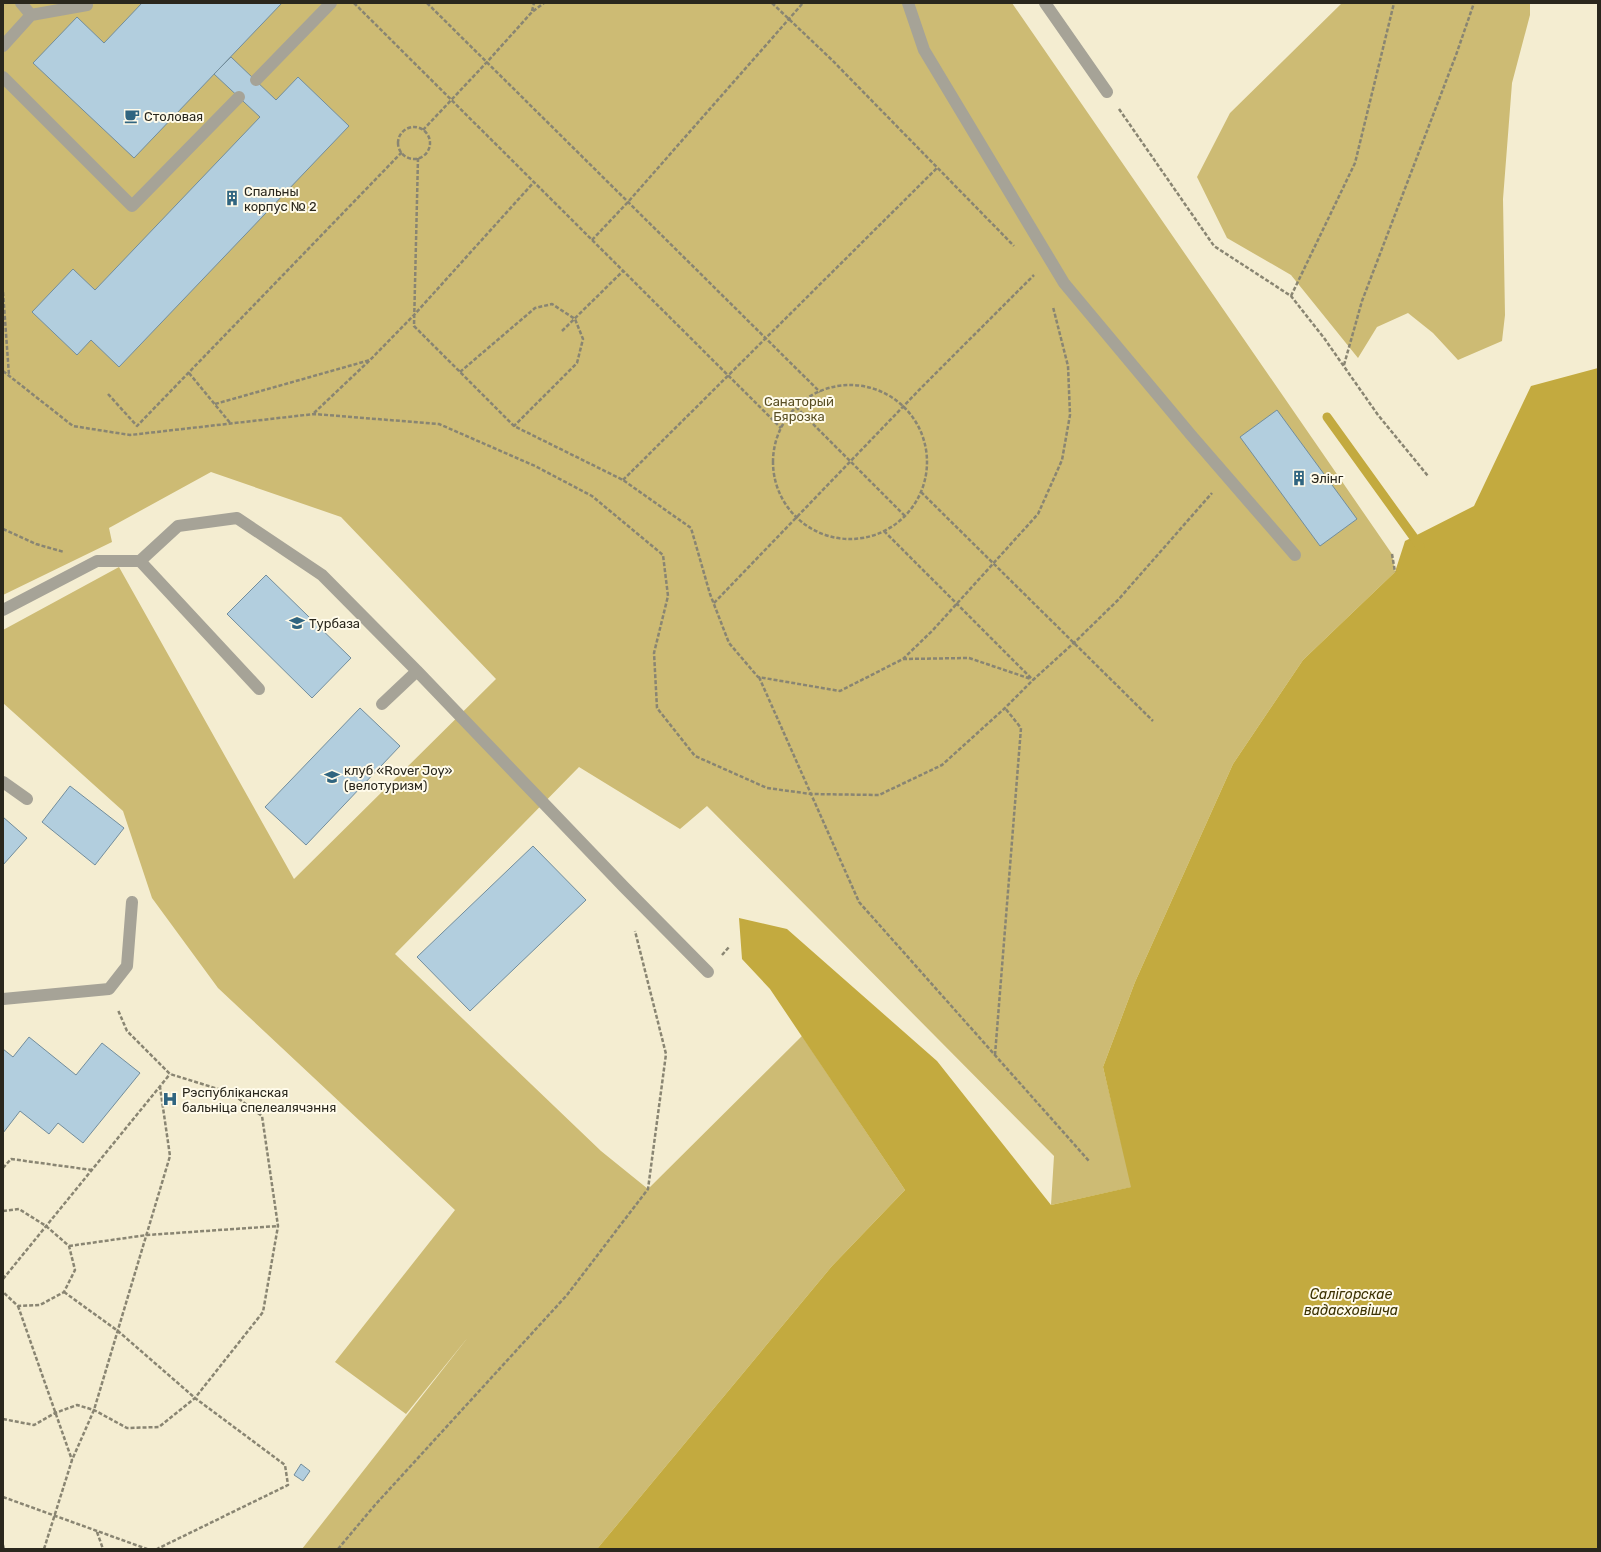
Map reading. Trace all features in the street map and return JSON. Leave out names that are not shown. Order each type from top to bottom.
[{"type":"street","points":[[22,3],[31,15]]},
{"type":"street","points":[[256,80],[331,3]]},
{"type":"street","points":[[908,3],[924,50],[1064,283],[1226,476],[1295,555]]},
{"type":"street","points":[[1045,3],[1107,92]]},
{"type":"street","points":[[3,46],[31,15],[87,5]]},
{"type":"street","points":[[3,77],[132,206],[238,97]]},
{"type":"street","points":[[3,610],[97,561],[140,562],[178,526],[237,518],[322,575],[708,972]]},
{"type":"street","points":[[140,562],[259,689]]},
{"type":"street","points":[[382,704],[417,671]]},
{"type":"street","points":[[3,782],[27,799]]},
{"type":"street","points":[[3,999],[109,989],[127,966],[132,902]]},
{"type":"path","points":[[354,3],[781,428]]},
{"type":"path","points":[[427,3],[820,392]]},
{"type":"path","points":[[532,12],[534,3]]},
{"type":"path","points":[[423,130],[532,12],[544,3]]},
{"type":"path","points":[[772,3],[832,60],[1017,250]]},
{"type":"path","points":[[592,240],[628,202],[803,3]]},
{"type":"path","points":[[1291,296],[1355,163],[1394,3]]},
{"type":"path","points":[[1344,365],[1362,301],[1456,55],[1474,3]]},
{"type":"path","points":[[1107,92],[1214,246],[1291,296],[1344,365],[1378,415],[1428,476]]},
{"type":"path","points":[[413,128],[423,130],[429,138],[429,148],[423,156],[418,158],[408,158],[399,146],[399,141],[403,132],[413,128]]},
{"type":"path","points":[[108,394],[137,426],[402,152]]},
{"type":"path","points":[[418,158],[414,326],[514,426],[624,480],[691,528],[714,603],[729,643],[758,677],[859,902],[1090,1161]]},
{"type":"path","points":[[624,480],[937,168]]},
{"type":"path","points":[[314,414],[414,315],[534,182]]},
{"type":"path","points":[[562,331],[623,271]]},
{"type":"path","points":[[714,603],[1036,272],[1039,278]]},
{"type":"path","points":[[3,292],[9,375]]},
{"type":"path","points":[[758,677],[840,691],[903,659],[933,630],[1038,514],[1062,460],[1070,415],[1068,366],[1054,309],[1051,303]]},
{"type":"path","points":[[460,372],[535,308],[552,304],[575,319],[582,339],[577,363],[514,426]]},
{"type":"path","points":[[215,404],[370,360]]},
{"type":"path","points":[[3,371],[73,426],[130,435],[314,414],[439,424],[535,466],[592,496],[663,555],[668,596],[654,653],[656,708],[695,756],[767,788],[810,794],[879,795],[942,765],[1005,708],[1118,600],[1226,476]]},
{"type":"path","points":[[189,373],[231,424]]},
{"type":"path","points":[[861,385],[884,392],[904,406],[921,430],[928,456],[926,482],[914,507],[896,526],[871,537],[845,540],[819,534],[796,518],[781,497],[773,474],[774,450],[781,428],[796,407],[814,393],[820,392],[837,386],[861,385]]},
{"type":"path","points":[[796,407],[905,516]]},
{"type":"path","points":[[921,492],[1153,721]]},
{"type":"path","points":[[3,530],[36,544],[97,561]]},
{"type":"path","points":[[884,531],[1033,680]]},
{"type":"path","points":[[1392,554],[1395,572]]},
{"type":"path","points":[[903,659],[969,658],[1033,680]]},
{"type":"path","points":[[995,1055],[1021,728],[1005,708]]},
{"type":"path","points":[[338,1549],[380,1499],[566,1295],[648,1189],[666,1054],[633,925]]},
{"type":"path","points":[[3,1419],[34,1425],[55,1413],[77,1405],[94,1410],[127,1428],[159,1427],[195,1398],[263,1312],[278,1226],[262,1116],[231,1093],[170,1074],[127,1032],[109,989]]},
{"type":"path","points":[[3,1279],[170,1074]]},
{"type":"path","points":[[44,1549],[72,1460],[94,1410],[170,1156],[160,1087]]},
{"type":"path","points":[[3,1168],[11,1159],[92,1170]]},
{"type":"path","points":[[3,1211],[19,1209],[46,1226],[69,1246],[75,1270],[64,1292],[40,1306],[18,1306]]},
{"type":"path","points":[[69,1246],[147,1235],[278,1226]]},
{"type":"path","points":[[3,1292],[18,1306],[72,1460]]},
{"type":"path","points":[[64,1292],[118,1331],[195,1398],[285,1465],[288,1485],[157,1549]]},
{"type":"path","points":[[3,1497],[147,1549]]},
{"type":"path","points":[[97,1531],[103,1549]]},
{"type":"green space","name":"Санаторый Бярозка","points":[[3,3],[1012,3],[1392,554],[1395,572],[1303,660],[1233,764],[1135,982],[1103,1067],[1132,1187],[1051,1205],[1054,1156],[707,806],[680,829],[579,767],[395,954],[601,1151],[648,1189],[802,1036],[905,1190],[832,1266],[597,1549],[302,1549],[469,1336],[406,1414],[335,1362],[455,1210],[218,988],[152,898],[123,811],[3,703],[3,630],[119,567],[294,879],[496,679],[341,517],[211,472],[109,528],[112,542],[3,595]]},
{"type":"green space","points":[[1342,3],[1530,3],[1530,15],[1512,83],[1503,199],[1505,315],[1502,341],[1458,360],[1433,333],[1408,313],[1377,327],[1358,358],[1291,275],[1227,238],[1197,177],[1230,113]]},
{"type":"water","name":"Салігорскае вадасховішча","points":[[1598,368],[1598,1549],[597,1549],[832,1266],[905,1190],[770,989],[742,959],[739,918],[787,929],[937,1061],[1051,1205],[1131,1187],[1103,1067],[1135,982],[1233,764],[1303,660],[1395,572],[1405,541],[1474,506],[1531,386]]},
{"type":"building","name":"Столовая","points":[[142,3],[282,3],[134,158],[33,63],[77,17],[104,43]]},
{"type":"building","name":"Спальны корпус № 2","points":[[231,57],[276,100],[298,77],[349,126],[119,367],[91,340],[77,355],[32,312],[73,269],[95,290],[260,117],[214,74]]},
{"type":"building","name":"Элінг","points":[[1277,410],[1357,519],[1320,546],[1240,437]]},
{"type":"building","points":[[266,575],[351,658],[312,698],[227,614]]},
{"type":"building","points":[[360,708],[400,746],[306,845],[265,807]]},
{"type":"building","points":[[70,786],[124,828],[95,865],[42,822]]},
{"type":"building","points":[[3,817],[27,838],[3,865]]},
{"type":"building","points":[[533,846],[586,900],[470,1011],[417,957]]},
{"type":"building","points":[[29,1037],[76,1075],[102,1043],[140,1073],[83,1143],[58,1123],[49,1134],[20,1111],[3,1133],[3,1049],[13,1057]]},
{"type":"building","points":[[301,1464],[310,1471],[303,1481],[294,1475]]},
{"type":"waterway","points":[[1327,417],[1420,546]]},
{"type":"place","name":"Столовая","points":[[132,116]]},
{"type":"place","name":"Спальны корпус № 2","points":[[232,198]]},
{"type":"place","name":"Элінг","points":[[1299,478]]},
{"type":"place","name":"Турбаза","points":[[297,623]]},
{"type":"place","name":"клуб «Rover Joy» (велотуризм)","points":[[332,777]]},
{"type":"place","name":"Рэспубліканская бальніца спелеалячэння","points":[[170,1099]]}]
